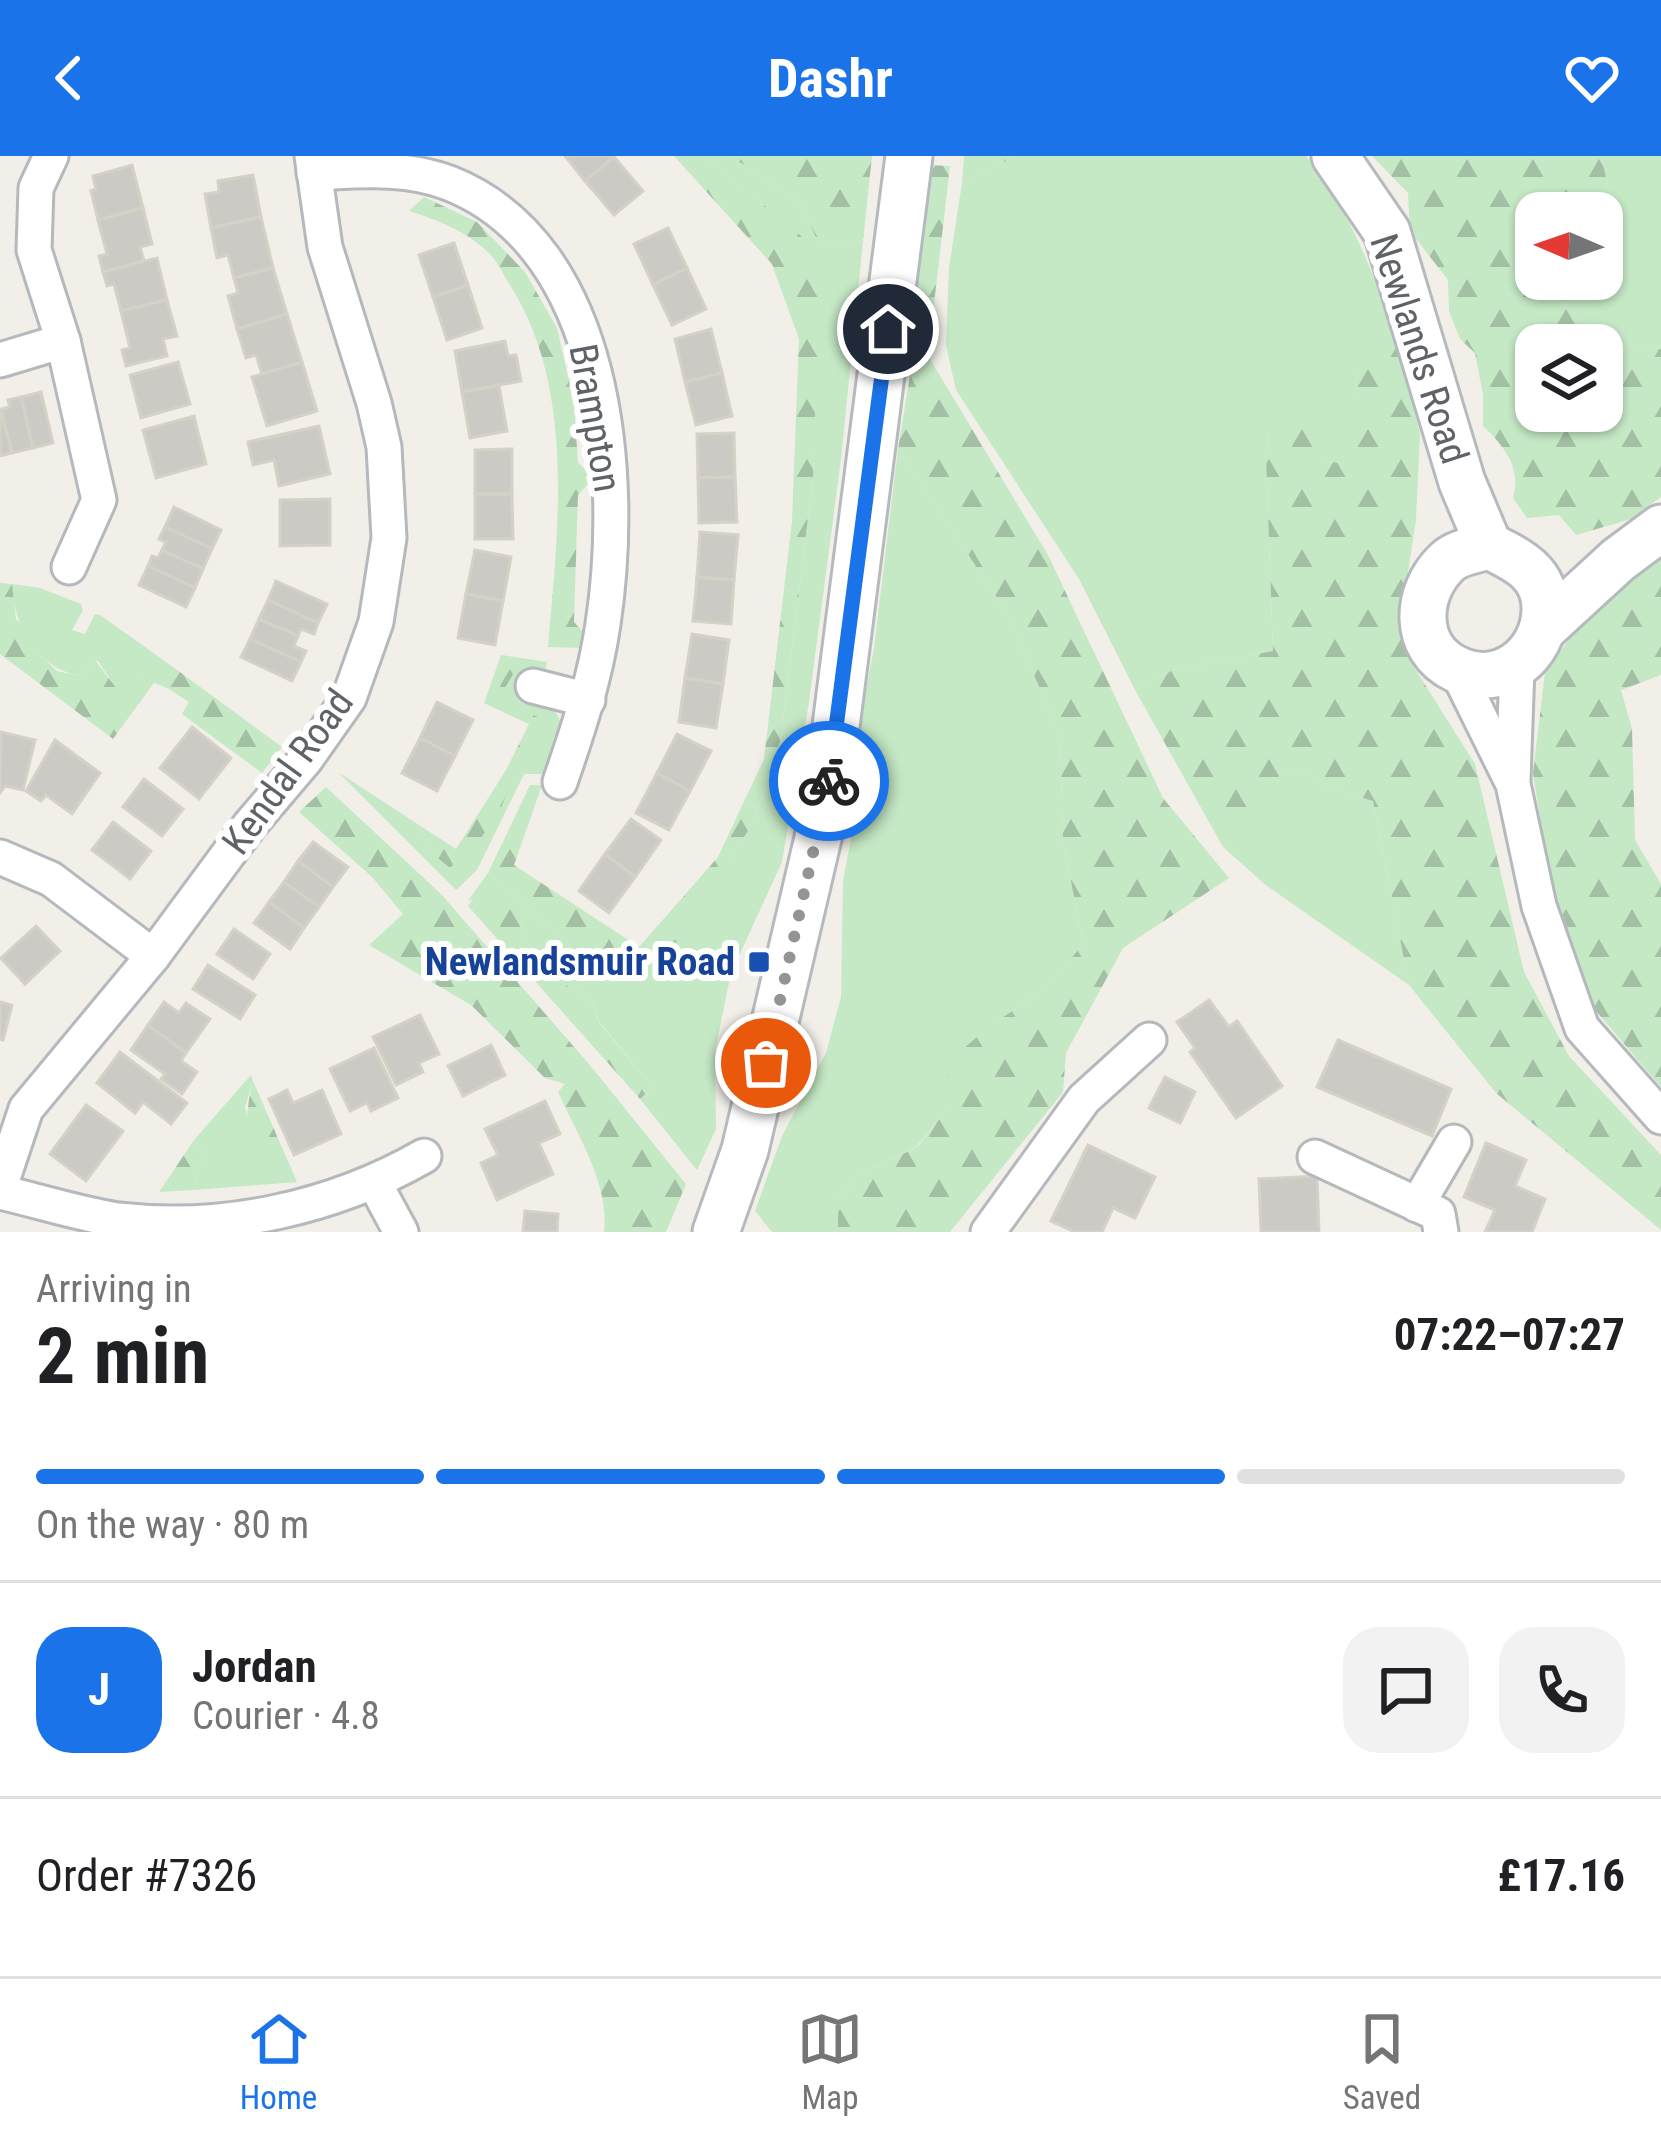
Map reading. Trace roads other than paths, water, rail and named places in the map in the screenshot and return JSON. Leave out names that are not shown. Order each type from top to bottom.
[{"type":"street","points":[[51,156],[36,188],[34,250],[63,341],[98,500],[69,567]]},
{"type":"street","points":[[716,1232],[746,1150],[826,804],[909,156]]},
{"type":"street","name":"Newlands Road","points":[[1335,156],[1387,232],[1462,482],[1506,554]]},
{"type":"street","name":"Brampton","points":[[313,165],[416,173],[476,195],[526,235],[566,296],[598,388],[611,505],[603,624],[588,700],[560,782]]},
{"type":"street","name":"Kendal Road","points":[[0,1190],[26,1109],[307,759],[349,698],[376,622],[389,538],[384,447],[325,248],[313,165]]},
{"type":"street","points":[[0,360],[63,341]]},
{"type":"street","name":"Newlands Road","points":[[1431,580],[1462,482]]},
{"type":"street","points":[[1544,628],[1618,560],[1661,528]]},
{"type":"street","points":[[1506,554],[1538,579],[1545,600],[1544,628],[1535,648],[1517,668],[1478,675],[1456,669],[1438,656],[1426,638],[1421,603],[1431,580],[1450,557],[1506,554],[1618,560]]},
{"type":"street","points":[[1513,784],[1517,668]]},
{"type":"street","points":[[1456,669],[1513,784],[1540,906],[1582,1028],[1661,1117]]},
{"type":"street","points":[[532,686],[588,700]]},
{"type":"street","points":[[0,857],[51,879],[153,956]]},
{"type":"street","points":[[988,1232],[1084,1099],[1149,1040]]},
{"type":"street","points":[[1417,1205],[1454,1142]]},
{"type":"street","points":[[0,1190],[120,1220],[216,1224],[296,1210],[375,1184],[424,1156]]},
{"type":"street","points":[[1315,1157],[1438,1214],[1441,1232]]},
{"type":"street","points":[[375,1184],[401,1232]]},
{"type":"place","name":"Newlandsmuir Road","points":[[759,962]]}]
